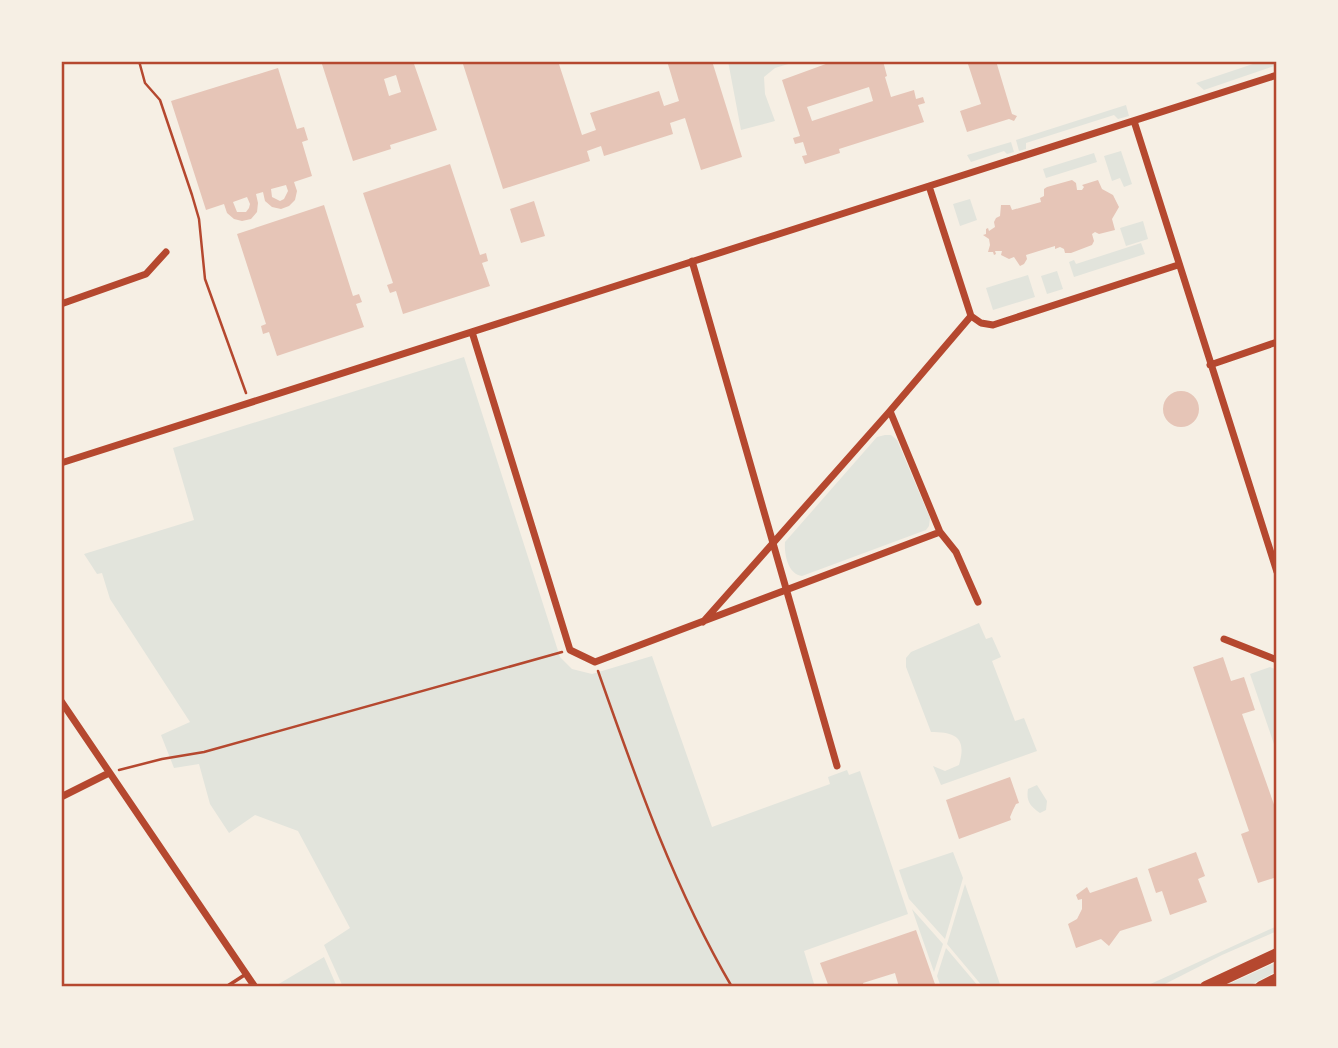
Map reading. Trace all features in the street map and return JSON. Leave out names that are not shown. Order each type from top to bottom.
[{"type":"main road","points":[[1206,987],[1277,954]]},
{"type":"main road","points":[[1261,987],[1277,979]]},
{"type":"street","points":[[61,463],[1277,75]]},
{"type":"street","points":[[1134,121],[1277,572]]},
{"type":"street","points":[[929,186],[971,316],[981,323],[993,325],[1178,265]]},
{"type":"street","points":[[61,304],[146,274],[166,252]]},
{"type":"street","points":[[692,261],[837,766]]},
{"type":"street","points":[[702,623],[971,316]]},
{"type":"street","points":[[471,332],[570,650],[595,662],[940,532]]},
{"type":"street","points":[[1210,365],[1277,342]]},
{"type":"street","points":[[890,411],[940,532],[956,552],[978,602]]},
{"type":"street","points":[[1268,542],[1277,539]]},
{"type":"street","points":[[1224,639],[1277,660]]},
{"type":"street","points":[[61,701],[255,987]]},
{"type":"street","points":[[61,797],[109,773]]},
{"type":"lane","points":[[226,987],[246,974]]},
{"type":"path","points":[[139,61],[145,83],[160,100],[192,195],[199,219],[205,279],[250,402]]},
{"type":"path","points":[[109,773],[204,751],[570,650]]},
{"type":"path","points":[[595,662],[640,790],[682,889],[713,955],[732,987]]},
{"type":"shaded area","points":[[728,61],[798,61],[775,68],[764,77],[765,94],[775,121],[741,130]]},
{"type":"shaded area","points":[[1262,61],[1277,61],[1277,65],[1204,90],[1196,83]]},
{"type":"shaded area","points":[[1126,105],[1129,116],[1118,119],[1114,115],[1026,143],[1026,149],[1019,151],[1016,140]]},
{"type":"shaded area","points":[[1011,142],[1014,152],[1007,154],[1004,151],[971,162],[967,155]]},
{"type":"shaded area","points":[[1121,151],[1132,184],[1124,187],[1120,178],[1112,181],[1104,156]]},
{"type":"shaded area","points":[[1094,153],[1097,162],[1046,178],[1043,169]]},
{"type":"shaded area","points":[[970,199],[977,220],[960,226],[953,204]]},
{"type":"shaded area","points":[[1143,221],[1148,239],[1126,246],[1120,228]]},
{"type":"shaded area","points":[[1141,243],[1145,254],[1074,277],[1069,262],[1074,260],[1076,264]]},
{"type":"shaded area","points":[[1057,271],[1063,289],[1047,294],[1041,276]]},
{"type":"shaded area","points":[[1028,275],[1035,297],[993,310],[986,288]]},
{"type":"shaded area","points":[[464,357],[560,657],[572,669],[592,674],[652,656],[712,827],[830,784],[828,777],[847,770],[849,775],[860,771],[908,914],[804,951],[815,987],[343,987],[324,945],[350,928],[298,831],[255,815],[229,833],[210,804],[199,764],[174,768],[161,735],[190,722],[110,599],[102,573],[97,574],[84,554],[194,520],[173,448]]},
{"type":"shaded area","points":[[891,435],[897,440],[930,518],[929,526],[926,530],[802,576],[793,572],[785,552],[785,542],[877,437]]},
{"type":"shaded area","points":[[979,623],[986,639],[992,637],[1001,657],[992,661],[1015,721],[1024,718],[1037,751],[941,785],[933,766],[945,771],[959,765],[962,748],[953,735],[931,732],[906,667],[906,658],[911,652]]},
{"type":"shaded area","points":[[1270,667],[1277,670],[1277,753],[1250,674]]},
{"type":"shaded area","points":[[1037,785],[1047,801],[1046,810],[1040,813],[1028,800],[1028,789]]},
{"type":"shaded area","points":[[953,852],[963,878],[945,939],[909,899],[899,870]]},
{"type":"shaded area","points":[[965,884],[1001,987],[983,987],[947,944]]},
{"type":"shaded area","points":[[912,909],[943,944],[934,972]]},
{"type":"shaded area","points":[[1277,926],[1277,931],[1159,987],[1144,987]]},
{"type":"shaded area","points":[[946,948],[979,987],[941,987],[937,976]]},
{"type":"shaded area","points":[[324,957],[337,987],[277,985]]},
{"type":"shaded area","points":[[1277,962],[1277,971],[1247,987],[1222,987]]},
{"type":"building","points":[[321,61],[413,61],[437,130],[390,145],[391,149],[353,161]],"holes":[[[396,75],[401,92],[389,96],[384,79]]]},
{"type":"building","points":[[462,61],[558,61],[582,135],[596,130],[590,113],[659,91],[664,106],[679,101],[667,61],[712,61],[742,157],[701,170],[685,118],[670,123],[673,134],[604,156],[601,146],[587,151],[590,161],[503,189]]},
{"type":"building","points":[[834,61],[883,61],[891,97],[914,90],[916,99],[923,97],[925,103],[918,105],[924,122],[839,149],[840,153],[805,164],[802,156],[807,155],[803,142],[795,144],[793,138],[800,136],[782,80]],"holes":[[[869,87],[873,101],[812,121],[807,107]]]},
{"type":"building","points":[[967,61],[996,61],[1012,114],[1017,116],[1014,121],[1009,119],[967,132],[960,111],[981,104]]},
{"type":"building","points":[[278,68],[297,129],[304,127],[308,140],[302,142],[312,176],[294,182],[297,191],[295,200],[281,209],[272,207],[265,201],[263,192],[256,194],[257,212],[251,219],[234,219],[227,213],[224,204],[206,210],[171,101]],"holes":[[[286,185],[288,191],[284,199],[280,201],[272,197],[271,189]],[[247,197],[249,208],[246,212],[237,212],[233,202]]]},
{"type":"building","points":[[450,164],[480,255],[486,253],[488,261],[482,263],[490,286],[403,314],[396,291],[390,293],[387,285],[393,283],[363,193]]},
{"type":"building","points":[[1072,180],[1076,183],[1077,190],[1082,190],[1082,185],[1098,180],[1102,189],[1113,195],[1119,207],[1112,219],[1115,230],[1099,234],[1095,232],[1092,234],[1092,245],[1071,253],[1065,253],[1060,247],[1055,249],[1055,246],[1026,255],[1027,259],[1020,266],[1014,257],[1009,259],[1001,255],[1002,251],[995,251],[994,255],[993,252],[988,252],[989,239],[983,235],[986,234],[986,229],[989,231],[995,227],[994,222],[1000,216],[1001,205],[1010,205],[1012,210],[1041,202],[1044,189]]},
{"type":"building","points":[[534,201],[545,236],[521,243],[510,209]]},
{"type":"building","points":[[324,205],[353,296],[359,294],[362,302],[356,304],[364,327],[277,356],[269,332],[263,334],[261,326],[266,324],[237,234]]},
{"type":"building","points":[[1181,391],[1194,396],[1199,409],[1194,422],[1181,427],[1168,422],[1163,409],[1168,396]]},
{"type":"building","points":[[1223,657],[1231,681],[1244,677],[1255,710],[1242,714],[1277,813],[1277,877],[1258,883],[1241,834],[1249,831],[1193,667]]},
{"type":"building","points":[[1010,777],[1019,803],[1013,810],[1011,820],[959,839],[946,800]]},
{"type":"building","points":[[1196,852],[1205,876],[1198,879],[1207,902],[1170,915],[1162,891],[1156,893],[1148,869]]},
{"type":"building","points":[[1137,877],[1152,921],[1120,931],[1109,946],[1101,939],[1076,948],[1068,924],[1077,919],[1082,909],[1082,899],[1078,900],[1076,895],[1087,887],[1090,893]]},
{"type":"building","points":[[916,930],[936,987],[899,987],[895,973],[863,983],[864,987],[829,987],[820,963]]}]
